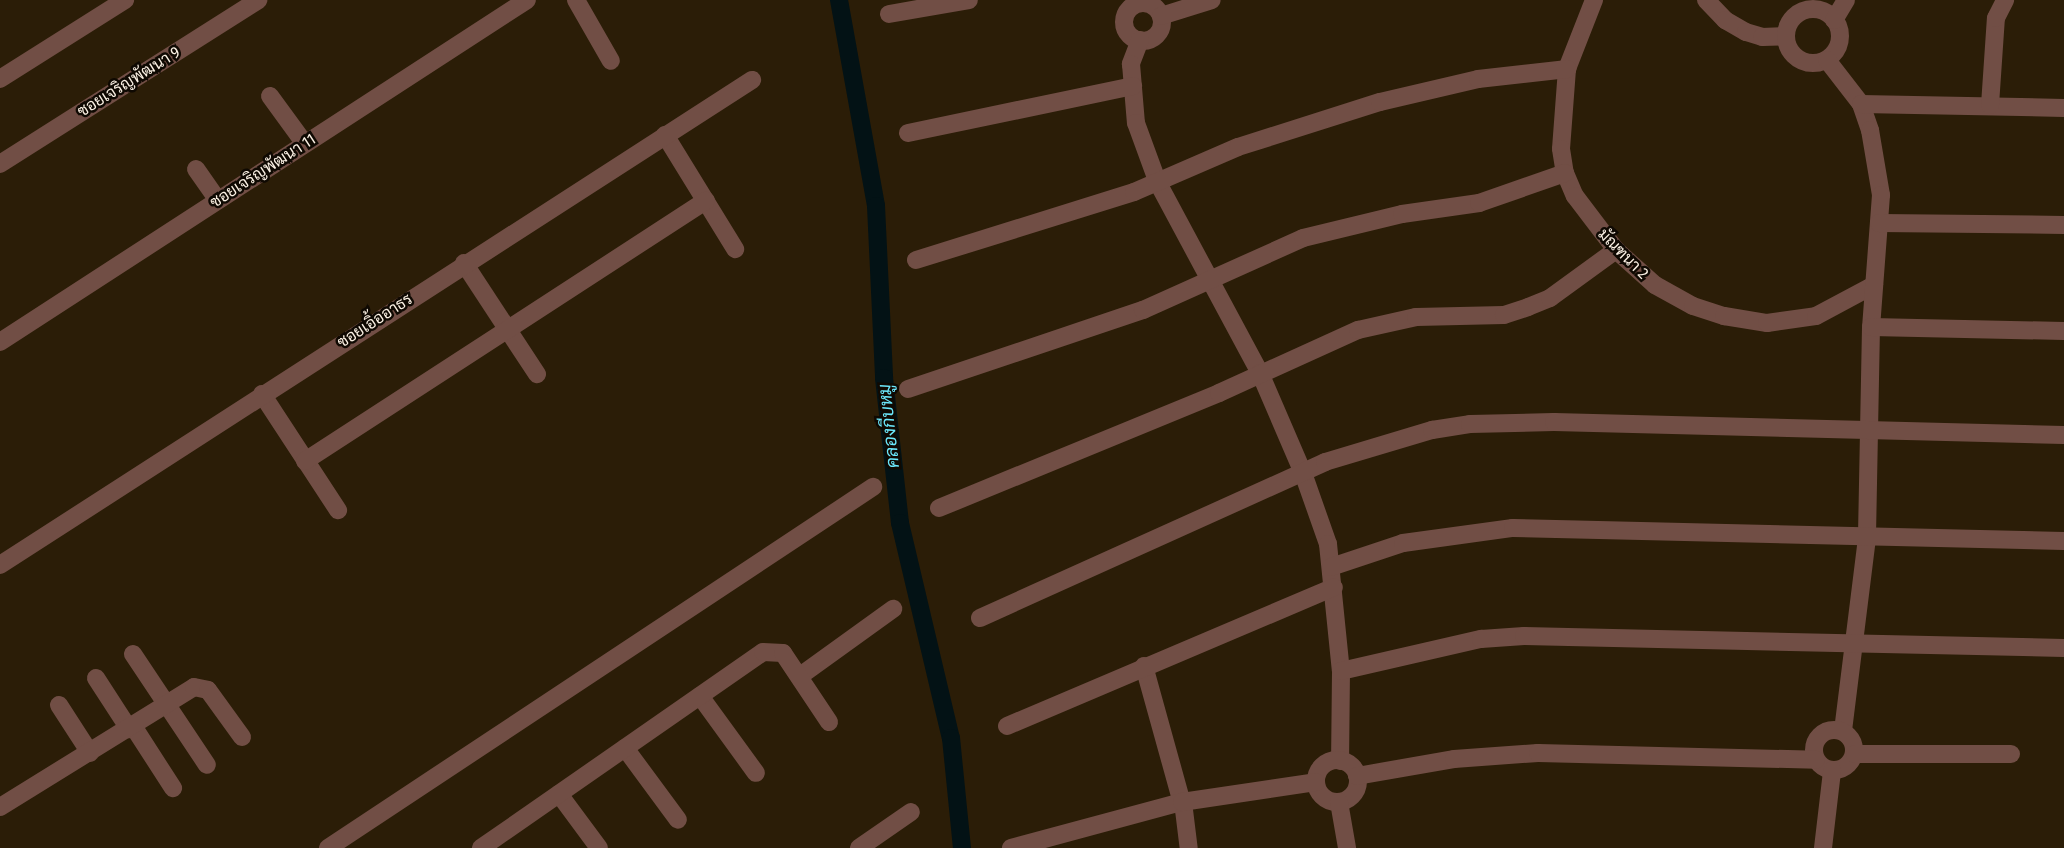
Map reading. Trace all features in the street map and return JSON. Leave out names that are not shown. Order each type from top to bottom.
[{"type":"street","points":[[0,79],[125,0]]},
{"type":"street","name":"ซอยเจริญพัฒนา 9","points":[[0,164],[258,0]]},
{"type":"street","name":"ซอยเจริญพัฒนา 11","points":[[0,342],[527,0]]},
{"type":"street","points":[[576,0],[611,61]]},
{"type":"street","points":[[889,14],[969,0]]},
{"type":"street","points":[[1161,16],[1212,0]]},
{"type":"street","name":"มัณฑนา 2","points":[[1594,0],[1567,69],[1561,128],[1565,173],[1591,221],[1616,250],[1655,285],[1693,306],[1724,316],[1767,323],[1816,316],[1874,285]]},
{"type":"street","points":[[1706,0],[1725,20],[1746,33],[1762,37],[1786,36]]},
{"type":"street","points":[[1826,10],[1840,41],[1827,60],[1808,63],[1799,60],[1792,54],[1786,36],[1797,15],[1826,10],[1846,0]]},
{"type":"street","points":[[1990,105],[1996,18],[2005,0]]},
{"type":"street","points":[[1140,40],[1127,32],[1124,17],[1128,10],[1141,1],[1156,9],[1161,16],[1160,31],[1140,40],[1131,64],[1136,123],[1158,183],[1260,373],[1303,473],[1328,544],[1341,671],[1340,761]]},
{"type":"street","points":[[1827,60],[1860,104],[1877,164],[1879,223],[1871,327],[1867,431],[1867,538],[1843,732]]},
{"type":"street","points":[[916,260],[1158,183],[1238,147],[1380,102],[1478,79],[1567,69]]},
{"type":"street","name":"ซอยเอิ้ออาธร","points":[[0,565],[464,262],[752,80]]},
{"type":"street","points":[[909,133],[1133,86]]},
{"type":"street","points":[[270,96],[305,144]]},
{"type":"street","points":[[1860,104],[2064,108]]},
{"type":"street","points":[[665,135],[735,249]]},
{"type":"street","points":[[196,169],[218,200]]},
{"type":"street","points":[[908,389],[1143,310],[1303,238],[1402,214],[1479,203],[1565,173]]},
{"type":"street","points":[[305,460],[706,201]]},
{"type":"street","points":[[1879,223],[2064,225]]},
{"type":"street","points":[[939,508],[1385,322],[1416,317],[1504,315],[1528,307],[1569,285],[1616,250]]},
{"type":"street","points":[[464,262],[537,374]]},
{"type":"street","points":[[1871,327],[2064,332]]},
{"type":"street","points":[[262,394],[338,510]]},
{"type":"street","points":[[980,618],[1303,473],[1385,441],[1470,424],[1554,422],[2064,435]]},
{"type":"street","points":[[328,848],[873,487]]},
{"type":"street","points":[[1331,567],[1402,543],[1513,528],[2064,541]]},
{"type":"street","points":[[1007,726],[1334,587]]},
{"type":"street","points":[[800,676],[893,609]]},
{"type":"street","points":[[1341,671],[1481,639],[1524,636],[2064,648]]},
{"type":"street","points":[[484,847],[763,652],[783,653],[829,722]]},
{"type":"street","points":[[133,654],[207,765]]},
{"type":"street","points":[[1144,666],[1182,802],[1189,848]]},
{"type":"street","points":[[96,678],[173,788]]},
{"type":"street","points":[[0,807],[166,705],[201,687],[242,737]]},
{"type":"street","points":[[700,696],[756,773]]},
{"type":"street","points":[[59,705],[90,753]]},
{"type":"street","points":[[1357,776],[1454,759],[1538,753],[1816,760],[1832,771],[1847,767],[1855,754],[1852,741],[1843,732],[1827,732],[1815,743],[1816,760]]},
{"type":"street","points":[[625,748],[678,820]]},
{"type":"street","points":[[1855,754],[2011,754]]},
{"type":"street","points":[[1340,761],[1351,766],[1357,776],[1354,793],[1339,802],[1323,797],[1316,782],[1323,766],[1340,761]]},
{"type":"street","points":[[1823,848],[1832,771]]},
{"type":"street","points":[[1011,848],[1182,802],[1316,782]]},
{"type":"street","points":[[559,794],[598,848]]},
{"type":"street","points":[[1339,802],[1347,848]]},
{"type":"street","points":[[858,848],[911,812]]},
{"type":"waterway","name":"คลองกีบหมู","points":[[839,0],[876,206],[884,378],[900,523],[951,738],[962,848]]}]
